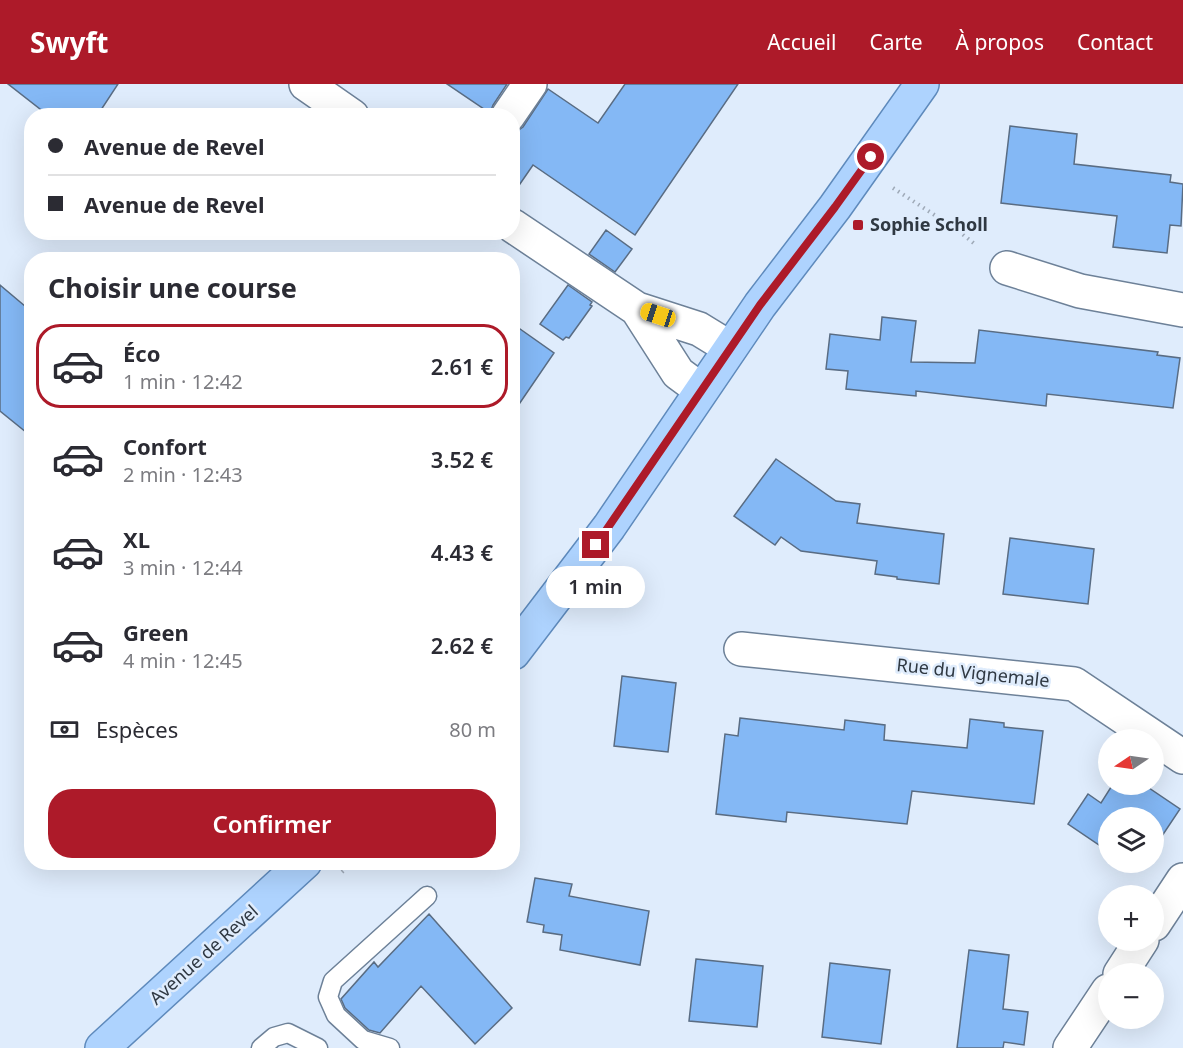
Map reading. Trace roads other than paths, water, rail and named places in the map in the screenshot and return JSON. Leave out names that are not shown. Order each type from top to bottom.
[{"type":"main road","points":[[520,644],[609,527],[730,348],[835,207],[916,86]]},
{"type":"main road","name":"Avenue de Revel","points":[[102,1048],[296,870]]},
{"type":"street","points":[[306,84],[340,108]]},
{"type":"street","points":[[514,108],[530,84]]},
{"type":"street","points":[[520,231],[637,309],[699,329],[730,348]]},
{"type":"street","points":[[1007,268],[1080,291],[1183,310]]},
{"type":"street","points":[[637,309],[678,373],[701,390]]},
{"type":"street","name":"Rue du Vignemale","points":[[741,649],[1074,684],[1183,757]]},
{"type":"street","points":[[1164,909],[1183,880]]},
{"type":"street","points":[[1070,1048],[1098,1006]]},
{"type":"lane","points":[[390,1048],[363,1040],[336,1015],[328,997],[333,981],[427,896]]},
{"type":"lane","points":[[261,1048],[273,1037],[288,1034],[318,1048]]},
{"type":"place","name":"Sophie Scholl","points":[[858,225]]}]
